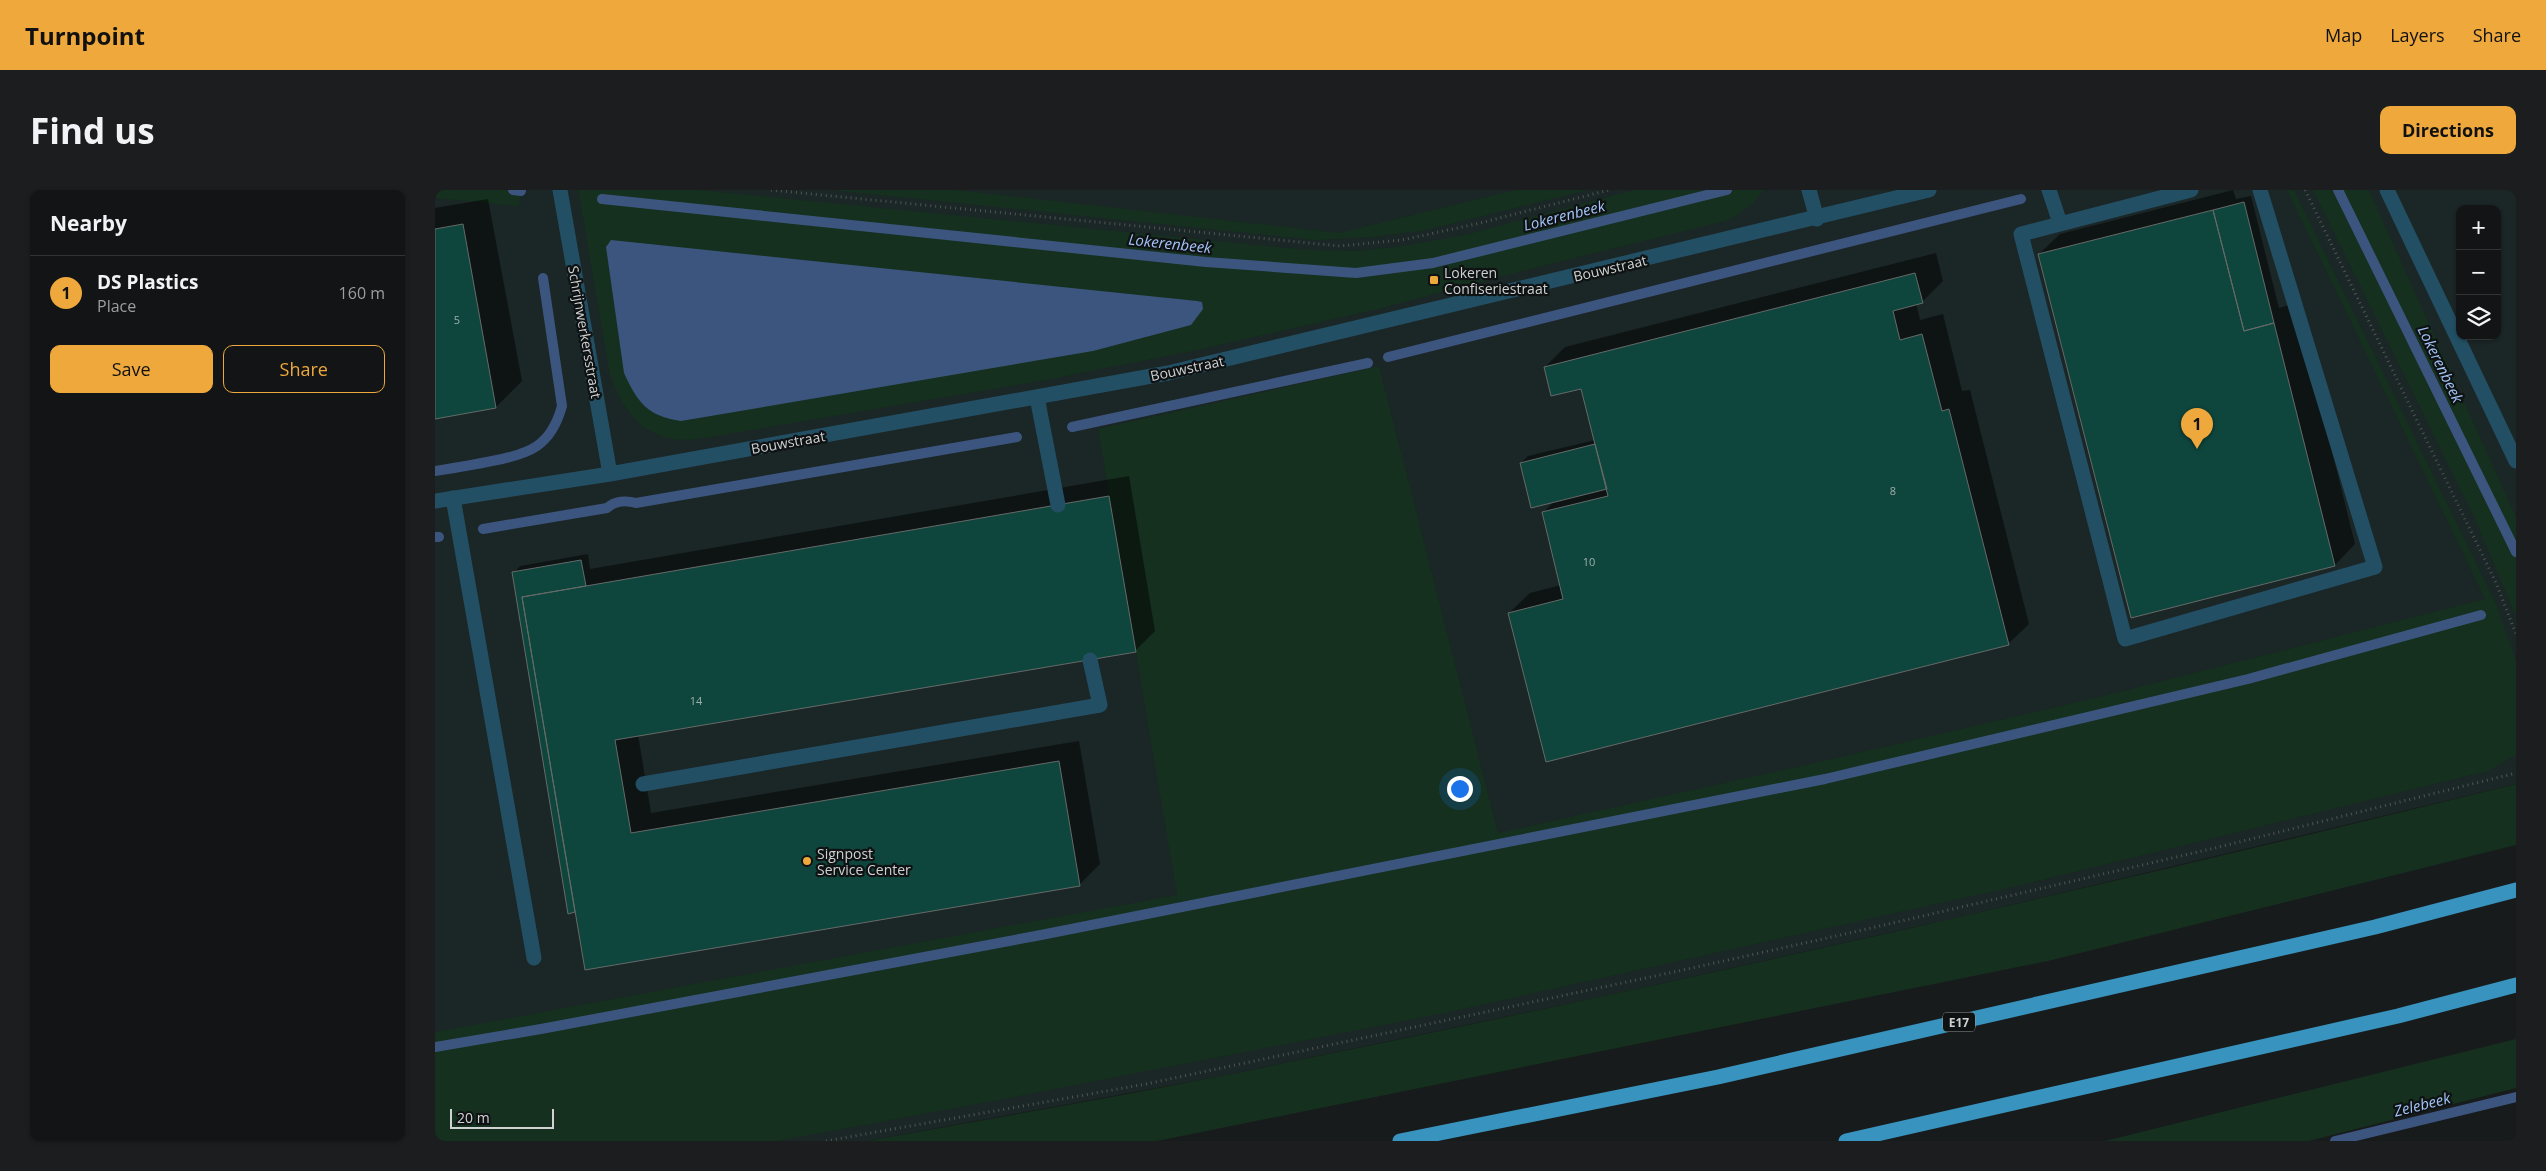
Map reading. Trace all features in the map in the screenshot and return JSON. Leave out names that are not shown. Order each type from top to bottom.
[{"type":"highway","name":"E17","points":[[1400,1141],[1718,1077],[2375,927],[2516,890]]},
{"type":"highway","points":[[1846,1141],[2398,1016],[2516,986]]},
{"type":"street","name":"Schrijnwerkersstraat","points":[[560,190],[610,474]]},
{"type":"street","points":[[1809,190],[1817,219]]},
{"type":"street","name":"Bouwstraat","points":[[435,501],[610,474],[1168,374],[1817,219],[1929,190]]},
{"type":"street","points":[[2049,190],[2060,223]]},
{"type":"street","points":[[2191,190],[2021,234],[2125,639],[2375,567],[2260,190]]},
{"type":"street","points":[[2387,190],[2516,461]]},
{"type":"street","points":[[1037,396],[1058,505]]},
{"type":"street","points":[[453,498],[534,958]]},
{"type":"street","points":[[643,784],[1100,705],[1090,660]]},
{"type":"path","points":[[771,190],[1340,246],[1411,238],[1609,190]]},
{"type":"path","points":[[2305,190],[2496,583],[2516,634]]},
{"type":"path","points":[[826,1141],[1145,1084],[1693,968],[2215,848],[2516,773]]},
{"type":"shaded area","points":[[435,190],[2516,190],[2516,784],[1969,915],[1615,994],[1222,1076],[867,1141],[435,1141]]},
{"type":"green space","points":[[435,190],[521,190],[519,206],[435,198]]},
{"type":"green space","points":[[578,190],[699,190],[1308,250],[1359,251],[1403,246],[1465,235],[1634,190],[1764,190],[1747,208],[1725,221],[1378,309],[1197,350],[1040,381],[705,438],[681,440],[661,436],[641,424],[626,407],[614,386],[610,375]]},
{"type":"green space","points":[[831,190],[955,190],[1339,233],[1516,190],[1588,190],[1422,231],[1371,237],[1315,240]]},
{"type":"green space","points":[[2287,190],[2294,190],[2496,604],[2516,661],[2516,755],[2488,771],[2017,886],[1440,1014],[777,1141],[435,1141],[435,1032],[1177,895],[1098,429],[1379,366],[1498,833],[1802,766],[2108,695],[2485,599]]},
{"type":"green space","points":[[2313,190],[2369,190],[2516,517],[2516,617],[2475,519]]},
{"type":"green space","points":[[2516,784],[2516,845],[2048,961],[1157,1141],[867,1141],[1181,1084],[1550,1008],[2034,900]]},
{"type":"green space","points":[[2516,1039],[2516,1088],[2309,1141],[2105,1141]]},
{"type":"water","points":[[611,240],[1197,301],[1202,302],[1203,309],[1191,325],[1093,351],[681,421],[669,419],[652,412],[639,400],[624,373],[606,247]]},
{"type":"building","points":[[2244,202],[2274,323],[2244,331],[2213,210]]},
{"type":"building","points":[[2213,210],[2244,331],[2274,323],[2335,566],[2131,618],[2038,254]]},
{"type":"building","points":[[463,224],[496,408],[435,419],[435,229]]},
{"type":"building","points":[[1915,273],[1923,303],[1893,311],[1900,340],[1922,334],[1942,411],[1949,409],[2009,645],[1546,762],[1508,613],[1563,599],[1542,512],[1608,496],[1581,389],[1551,396],[1544,367]]},
{"type":"building","points":[[1595,444],[1607,489],[1531,508],[1520,463]]},
{"type":"building","points":[[1109,496],[1136,652],[615,740],[631,833],[1059,761],[1080,886],[585,970],[522,597]]},
{"type":"building","points":[[581,560],[586,586],[522,597],[575,912],[568,914],[512,572]]},
{"type":"waterway","name":"Lokerenbeek","points":[[513,190],[521,191]]},
{"type":"waterway","name":"Lokerenbeek","points":[[602,199],[1206,262],[1356,273],[1433,263],[1727,190]]},
{"type":"waterway","name":"Lokerenbeek","points":[[2338,190],[2516,552]]},
{"type":"waterway","points":[[1388,357],[2021,199]]},
{"type":"waterway","points":[[435,471],[517,455],[537,446],[552,430],[562,406],[543,278]]},
{"type":"waterway","points":[[1072,427],[1368,363]]},
{"type":"waterway","points":[[483,529],[607,508],[621,502],[636,503],[1017,437]]},
{"type":"waterway","points":[[435,1047],[541,1029],[1041,935],[1825,779],[2248,679],[2481,615]]},
{"type":"waterway","name":"Zelebeek","points":[[2335,1141],[2516,1097]]},
{"type":"place","name":"Lokeren Confiseriestraat","points":[[1434,280]]},
{"type":"place","name":"DS Plastics","points":[[2197,449]]},
{"type":"place","name":"Signpost Service Center","points":[[807,861]]}]
